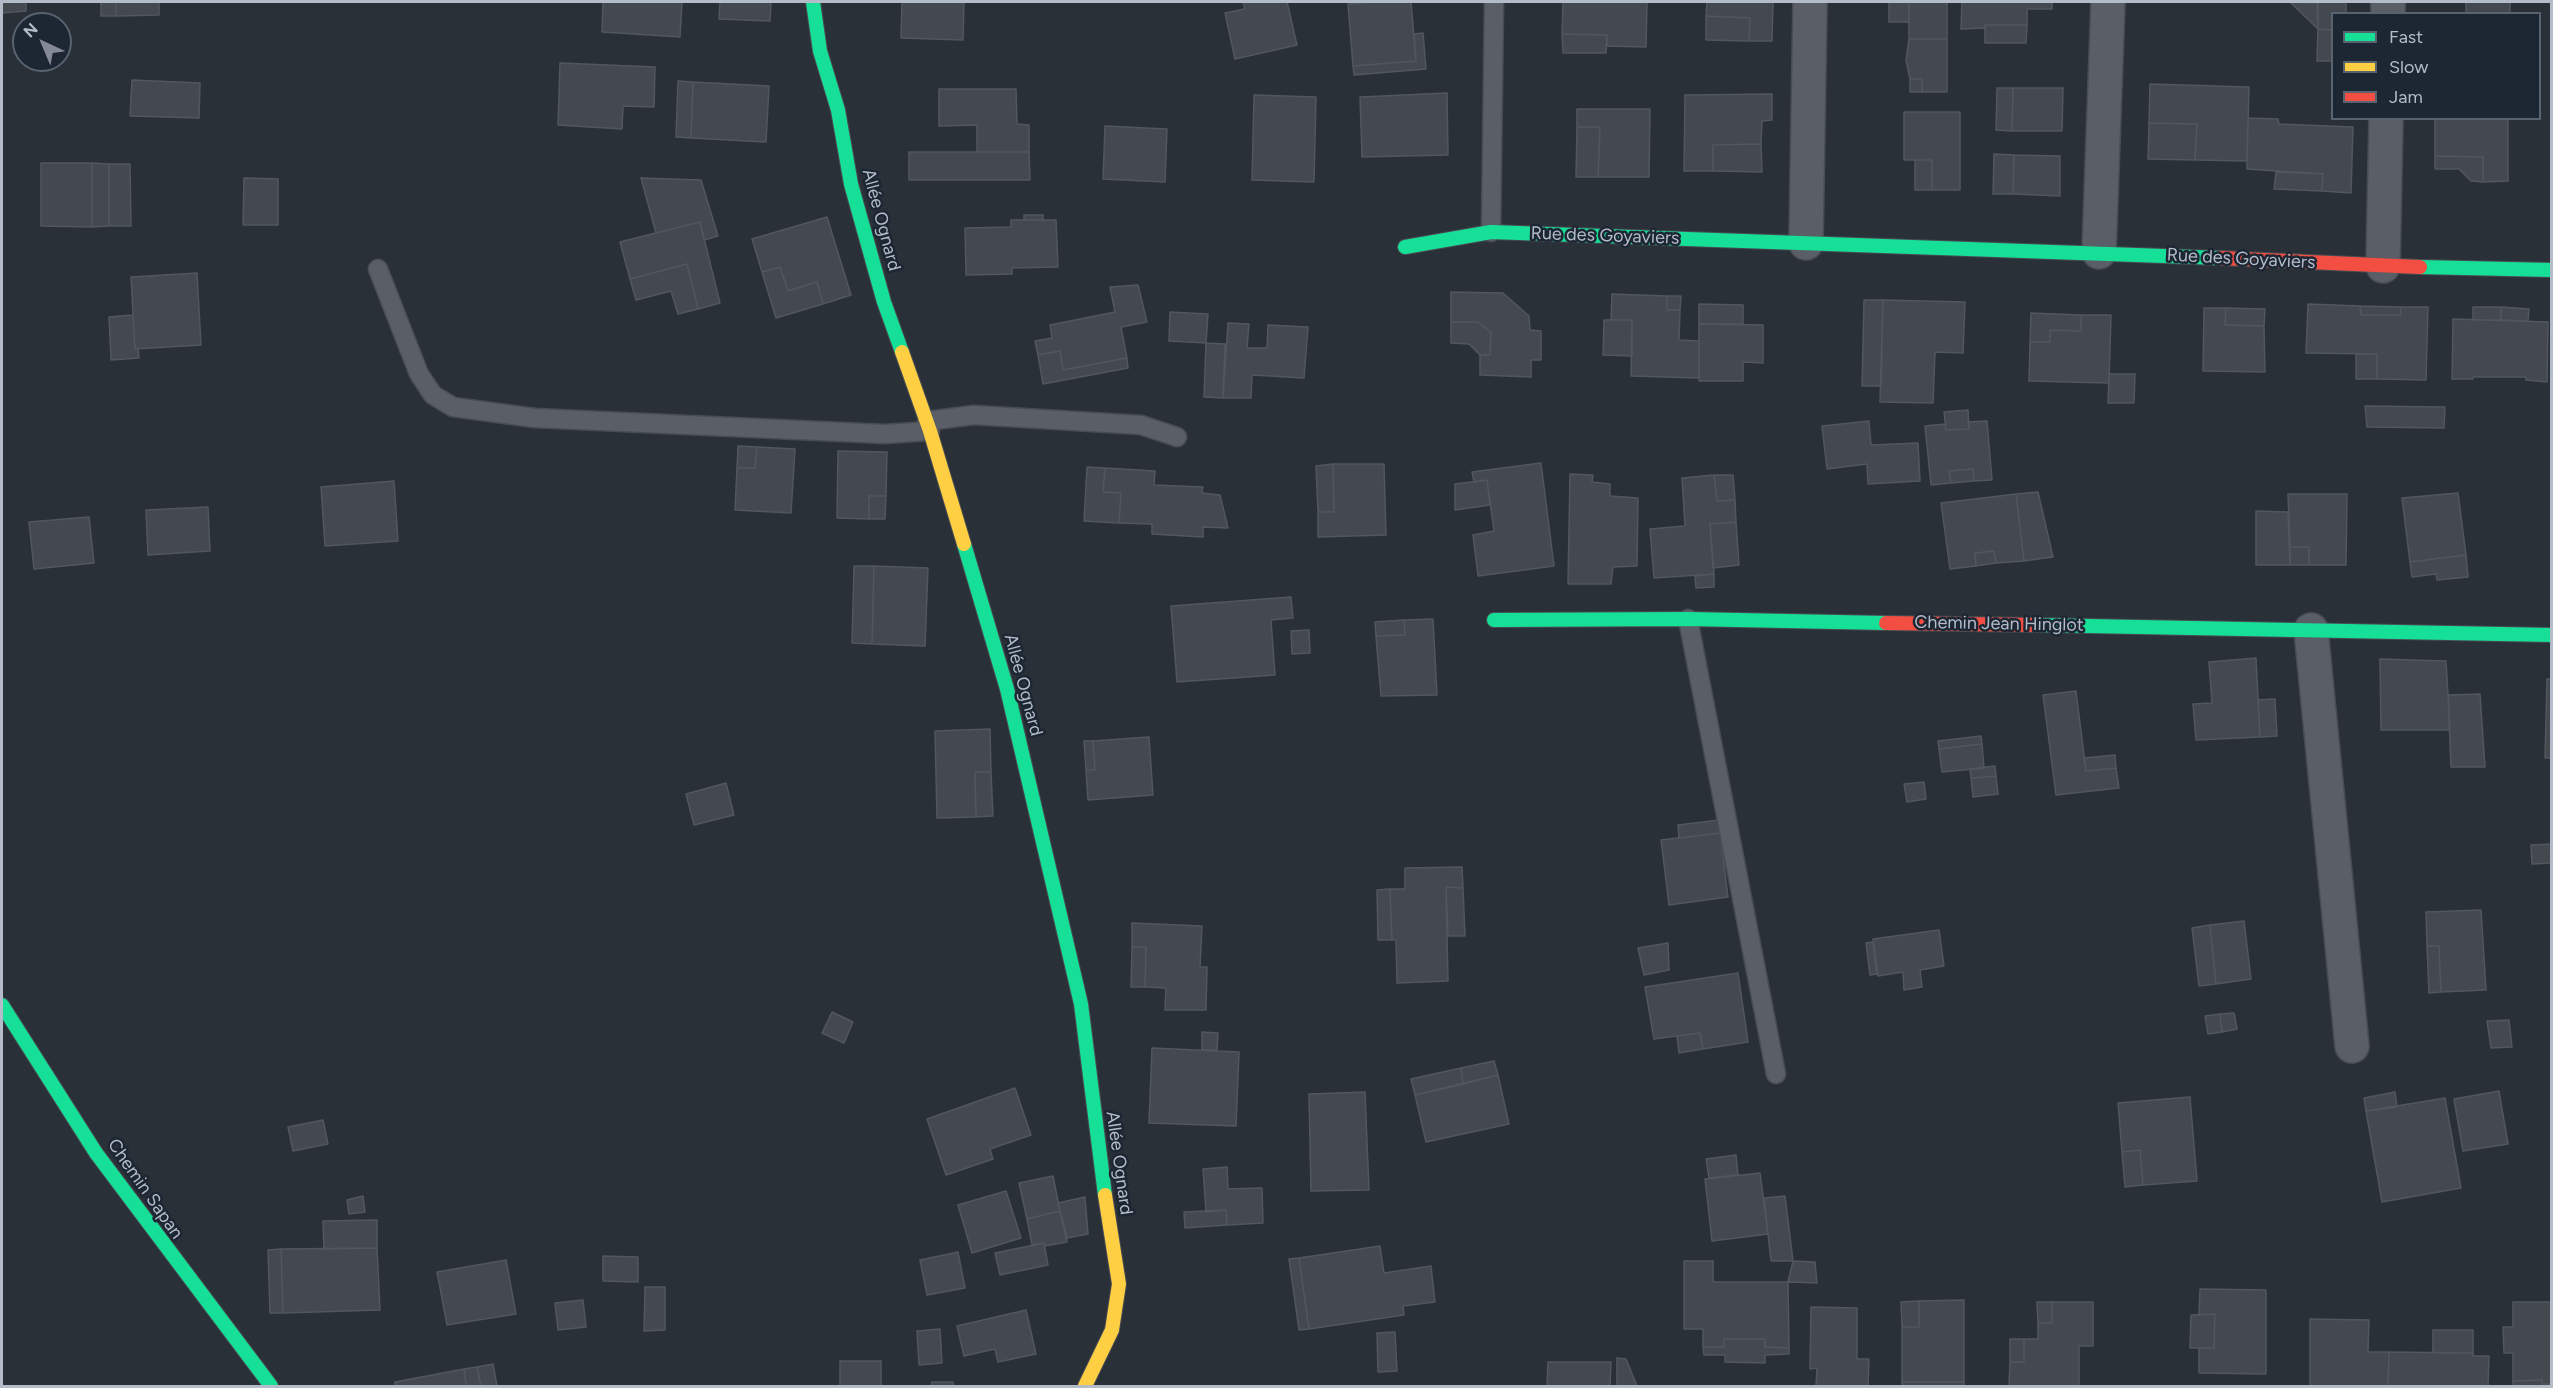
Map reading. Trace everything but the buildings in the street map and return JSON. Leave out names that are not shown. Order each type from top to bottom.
[{"type":"street","name":"Allée Ognard","points":[[813,2],[820,51],[838,110],[851,184],[884,302],[928,426],[1007,690],[1081,1004],[1097,1140],[1119,1284],[1112,1330],[1098,1365],[1085,1386]]},
{"type":"street","points":[[1806,243],[1810,2]]},
{"type":"street","points":[[2099,252],[2108,2]]},
{"type":"street","points":[[2383,266],[2386,120]]},
{"type":"street","name":"Rue des Goyaviers","points":[[1406,247],[1491,232],[2099,252],[2383,266],[2552,270]]},
{"type":"street","name":"Chemin Jean Hinglot","points":[[1494,620],[1688,619],[2552,635]]},
{"type":"street","points":[[2310,630],[2352,1046]]},
{"type":"street","name":"Chemin Sapan","points":[[2,1005],[30,1054],[160,1243],[272,1386]]},
{"type":"lane","points":[[1491,232],[1494,2]]},
{"type":"lane","points":[[378,269],[419,374],[433,395],[453,407],[547,418],[885,434],[974,415],[1141,425],[1177,437]]},
{"type":"lane","points":[[1688,619],[1776,1074]]},
{"type":"traffic: fast","points":[[813,2],[820,51],[838,110],[851,184],[884,302],[902,352]]},
{"type":"traffic: fast","points":[[1405,247],[1491,232],[2220,258]]},
{"type":"traffic: fast","points":[[2420,267],[2552,270]]},
{"type":"traffic: fast","points":[[964,544],[1007,689],[1081,1004],[1105,1195]]},
{"type":"traffic: fast","points":[[1494,620],[1688,619],[1886,623]]},
{"type":"traffic: fast","points":[[2036,625],[2552,635]]},
{"type":"traffic: fast","points":[[2,1005],[96,1153],[271,1386]]},
{"type":"traffic: slow","points":[[902,352],[930,431],[964,544]]},
{"type":"traffic: slow","points":[[1085,1386],[1112,1330],[1119,1284],[1105,1195]]},
{"type":"traffic: jam","points":[[2220,258],[2420,267]]},
{"type":"traffic: jam","points":[[1886,623],[2036,625]]}]
